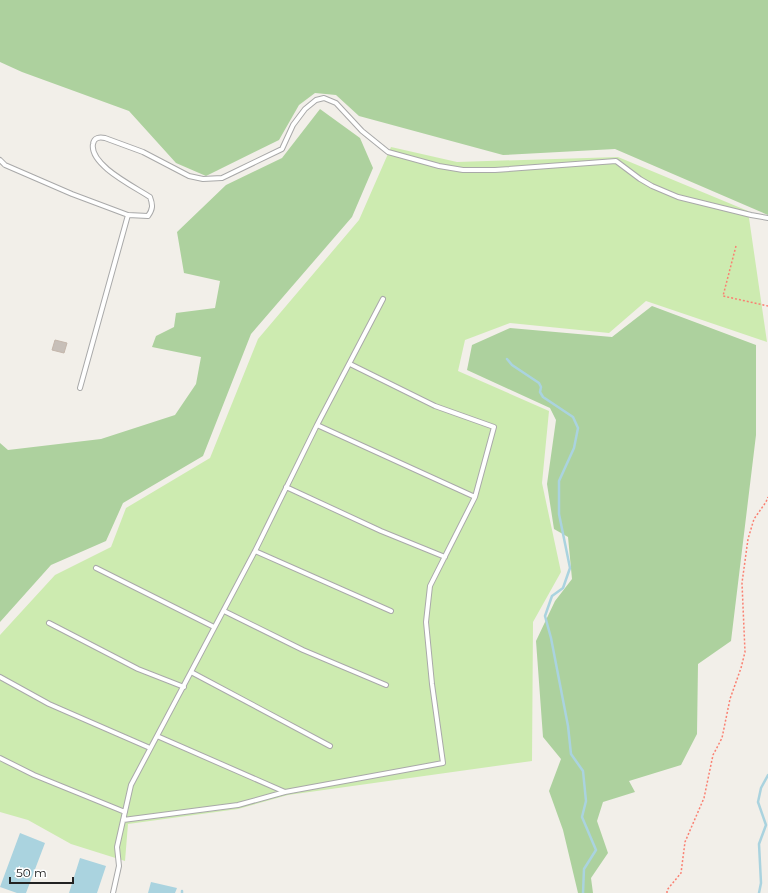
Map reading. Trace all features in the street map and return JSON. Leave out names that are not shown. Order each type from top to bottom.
[{"type":"lane","points":[[0,160],[5,165],[72,194],[128,215],[148,216],[152,211],[153,205],[150,197],[106,168],[96,156],[93,149],[93,142],[95,139],[99,137],[105,138],[143,152],[189,176],[203,179],[222,178],[282,149],[293,125],[305,109],[316,100],[324,98],[336,103],[362,131],[388,152],[463,170],[495,170],[616,161],[652,186],[678,197],[768,218]]},
{"type":"lane","points":[[80,388],[128,215]]},
{"type":"lane","points":[[113,893],[119,866],[117,847],[131,785],[184,687],[214,627],[224,611],[317,425],[383,299]]},
{"type":"lane","points":[[123,820],[238,805],[285,792],[443,763],[432,684],[426,622],[430,586],[475,497],[494,427],[435,406],[350,364]]},
{"type":"lane","points":[[317,425],[475,497]]},
{"type":"lane","points":[[286,487],[381,531],[445,557]]},
{"type":"lane","points":[[255,551],[391,611]]},
{"type":"lane","points":[[96,568],[214,627]]},
{"type":"lane","points":[[224,611],[303,650],[386,685]]},
{"type":"lane","points":[[49,623],[138,669],[184,687]]},
{"type":"lane","points":[[191,672],[330,746]]},
{"type":"lane","points":[[0,677],[49,704],[150,748]]},
{"type":"lane","points":[[157,736],[285,792]]},
{"type":"lane","points":[[0,758],[34,775],[125,812]]},
{"type":"path","points":[[736,246],[724,296],[768,306]]},
{"type":"path","points":[[667,893],[667,890],[681,873],[685,842],[704,798],[713,755],[722,738],[730,699],[741,668],[745,652],[742,583],[748,538],[754,519],[768,497]]},
{"type":"green space","points":[[0,0],[768,0],[768,215],[615,149],[503,155],[359,116],[336,95],[315,93],[299,105],[279,140],[206,176],[176,163],[129,111],[22,72],[0,62]]},
{"type":"green space","points":[[320,109],[360,138],[373,168],[352,217],[251,334],[203,456],[123,503],[106,541],[51,565],[0,622],[0,443],[8,450],[101,439],[175,415],[196,384],[201,357],[152,347],[156,336],[174,327],[176,313],[215,308],[220,281],[184,273],[177,232],[226,185],[282,158]]},
{"type":"green space","points":[[391,147],[457,162],[618,157],[748,211],[767,342],[646,301],[609,333],[510,323],[465,340],[458,371],[549,411],[542,483],[561,572],[533,622],[532,761],[288,795],[238,809],[128,824],[125,861],[71,844],[28,820],[0,812],[0,635],[55,575],[111,547],[126,508],[210,458],[258,339],[359,220]]},
{"type":"green space","points":[[652,306],[756,345],[756,435],[731,641],[698,664],[697,734],[681,765],[629,781],[635,792],[603,802],[597,821],[608,853],[591,878],[593,893],[578,893],[563,830],[549,791],[561,759],[543,737],[536,641],[555,601],[572,579],[568,537],[554,529],[547,484],[556,420],[550,408],[467,370],[472,345],[510,328],[612,337]]},
{"type":"water","points":[[20,833],[45,843],[26,893],[17,893],[0,887]]},
{"type":"water","points":[[80,858],[106,866],[97,893],[69,893]]},
{"type":"water","points":[[151,882],[177,888],[175,893],[148,893]]},
{"type":"building","points":[[55,340],[67,343],[64,353],[52,350]]},
{"type":"waterway","points":[[507,359],[512,365],[539,383],[541,387],[540,392],[543,397],[573,417],[578,428],[574,448],[559,481],[559,514],[570,568],[563,588],[552,596],[545,616],[551,638],[568,726],[571,754],[583,771],[586,801],[582,817],[596,850],[584,869],[583,893]]},
{"type":"waterway","points":[[759,893],[761,883],[759,844],[766,825],[758,802],[761,788],[768,775]]}]
